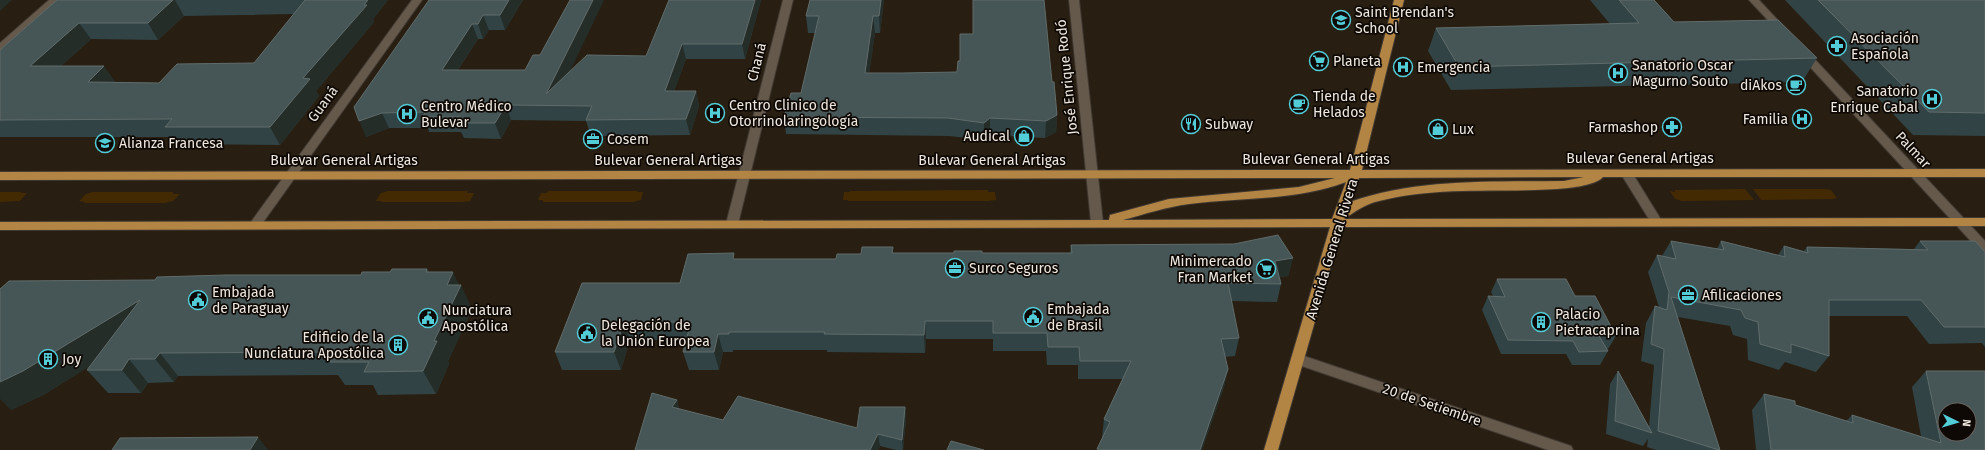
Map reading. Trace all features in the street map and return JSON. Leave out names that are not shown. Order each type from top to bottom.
[{"type":"main road","name":"Avenida General Rivera","points":[[1271,450],[1337,223],[1355,174],[1399,0]]},
{"type":"main road","name":"Bulevar General Artigas","points":[[0,176],[1985,173]]},
{"type":"main road","points":[[1097,223],[1169,203],[1314,189],[1355,174]]},
{"type":"main road","points":[[1337,223],[1345,211],[1354,205],[1382,195],[1456,188],[1576,184],[1607,174]]},
{"type":"main road","points":[[0,226],[1656,221],[1985,222]]},
{"type":"street","points":[[0,48],[55,0]]},
{"type":"street","name":"Guaná","points":[[255,225],[417,0]]},
{"type":"street","name":"Chaná","points":[[732,224],[788,0]]},
{"type":"street","name":"José Enrique Rodó","points":[[1074,0],[1097,223]]},
{"type":"street","name":"Palmar","points":[[1754,0],[1985,249]]},
{"type":"street","points":[[1627,174],[1656,221]]},
{"type":"street","name":"20 de Setiembre","points":[[1298,359],[1566,450]]},
{"type":"shaded area","points":[[1745,189],[1754,200],[1682,201],[1675,199],[1670,191],[1675,192],[1675,190]]},
{"type":"shaded area","points":[[1753,189],[1825,189],[1831,190],[1837,198],[1761,200]]},
{"type":"shaded area","points":[[988,190],[988,192],[995,192],[996,200],[843,200],[844,192],[850,191]]},
{"type":"shaded area","points":[[388,191],[468,191],[467,193],[474,193],[470,201],[462,202],[376,201],[381,193]]},
{"type":"shaded area","points":[[548,191],[643,192],[641,200],[633,202],[543,202],[543,200],[538,200],[541,193],[547,193]]},
{"type":"shaded area","points":[[0,192],[27,193],[20,201],[0,202]]},
{"type":"shaded area","points":[[93,192],[173,192],[173,194],[180,194],[173,201],[164,203],[84,203],[85,202],[79,201],[86,194]]},
{"type":"building","points":[[57,0],[173,0],[148,23],[79,23],[30,66],[104,66],[88,82],[159,83],[177,64],[254,63],[305,0],[368,0],[364,5],[367,5],[303,78],[310,79],[270,127],[165,127],[172,119],[0,120],[0,50]]},
{"type":"building","points":[[429,0],[509,0],[500,15],[483,15],[478,24],[472,24],[442,70],[525,70],[533,55],[540,55],[570,0],[593,0],[546,94],[587,55],[646,56],[669,0],[755,0],[742,44],[682,44],[665,91],[696,91],[686,119],[586,120],[592,106],[506,105],[495,123],[457,123],[461,117],[423,117],[425,112],[382,113],[359,121],[354,107]]},
{"type":"building","points":[[810,0],[881,0],[879,16],[873,16],[865,73],[902,73],[957,72],[958,61],[960,61],[960,34],[973,34],[973,0],[1044,0],[1052,82],[1054,82],[1057,115],[1046,121],[990,118],[984,123],[948,118],[784,117],[791,93],[801,93],[819,16],[806,16]]},
{"type":"building","points":[[1619,0],[1654,0],[1674,22],[1778,20],[1817,58],[1459,67],[1436,28],[1639,23]]},
{"type":"building","name":"Sanatorio Enrique Cabal","points":[[1818,0],[1985,0],[1985,113],[1929,112]]},
{"type":"building","points":[[1278,235],[1293,258],[1275,261],[1281,284],[1228,283],[1239,338],[1221,339],[1228,369],[1200,450],[1097,449],[1110,422],[1104,419],[1131,361],[1080,361],[1079,347],[1048,347],[1047,333],[993,333],[993,321],[925,321],[924,335],[824,334],[825,332],[729,332],[729,334],[718,334],[714,352],[683,352],[691,322],[624,322],[614,352],[555,352],[582,283],[680,283],[688,254],[734,253],[733,259],[836,259],[837,254],[861,254],[862,247],[893,247],[892,253],[954,253],[954,251],[982,251],[982,253],[1072,253],[1071,245],[1234,244]]},
{"type":"building","points":[[1671,241],[1724,250],[1721,241],[1785,257],[1784,246],[1808,253],[1807,247],[1928,250],[1920,241],[1975,241],[1985,252],[1985,327],[1944,327],[1921,300],[1829,300],[1829,356],[1791,344],[1791,353],[1760,344],[1758,322],[1745,318],[1741,310],[1671,297],[1719,450],[1658,431],[1664,349],[1651,344],[1655,306],[1667,310],[1669,292],[1657,255],[1676,259]]},
{"type":"building","points":[[392,269],[427,269],[426,272],[453,272],[447,285],[461,285],[434,341],[437,341],[423,371],[364,372],[369,362],[330,362],[336,352],[160,353],[155,359],[129,359],[122,370],[87,370],[140,300],[23,371],[0,382],[0,289],[9,281],[155,280],[157,277],[226,275],[361,275],[362,272],[390,272]]},
{"type":"building","name":"Palacio Pietracaprina","points":[[1497,279],[1566,279],[1575,296],[1595,296],[1616,336],[1595,329],[1608,351],[1579,352],[1573,341],[1508,340],[1488,296],[1505,297]]},
{"type":"building","points":[[1618,371],[1652,433],[1615,421]]},
{"type":"building","points":[[1926,371],[1985,371],[1985,450],[1771,450],[1764,394],[1795,401],[1795,405],[1853,423],[1852,415],[1938,442],[1977,442],[1977,402],[1937,402],[1937,424]]},
{"type":"building","points":[[652,393],[677,400],[672,407],[723,420],[738,396],[857,428],[860,407],[905,407],[902,440],[878,434],[870,450],[635,450]]},
{"type":"building","points":[[258,437],[250,450],[112,450],[120,438]]},
{"type":"building","points":[[951,441],[984,450],[947,450]]},
{"type":"place","name":"Saint Brendan's School","points":[[1341,20]]},
{"type":"place","name":"Asociación Española","points":[[1837,46]]},
{"type":"place","name":"Planeta","points":[[1319,61]]},
{"type":"place","name":"Emergencia","points":[[1403,67]]},
{"type":"place","name":"Sanatorio Oscar Magurno Souto","points":[[1618,73]]},
{"type":"place","name":"diAkos","points":[[1796,85]]},
{"type":"place","name":"Sanatorio Enrique Cabal","points":[[1932,99]]},
{"type":"place","name":"Tienda de Helados","points":[[1299,104]]},
{"type":"place","name":"Centro Clinico de Otorrinolaringología","points":[[715,113]]},
{"type":"place","name":"Centro Médico Bulevar","points":[[407,114]]},
{"type":"place","name":"Familia","points":[[1802,119]]},
{"type":"place","name":"Subway","points":[[1191,124]]},
{"type":"place","name":"Farmashop","points":[[1672,127]]},
{"type":"place","name":"Lux","points":[[1438,129]]},
{"type":"place","name":"Audical","points":[[1024,136]]},
{"type":"place","name":"Cosem","points":[[593,139]]},
{"type":"place","name":"Alianza Francesa","points":[[105,143]]},
{"type":"place","name":"Surco Seguros","points":[[955,268]]},
{"type":"place","name":"Minimercado Fran Market","points":[[1266,269]]},
{"type":"place","name":"Afilicaciones","points":[[1688,295]]},
{"type":"place","name":"Embajada de Paraguay","points":[[198,300]]},
{"type":"place","name":"Embajada de Brasil","points":[[1033,317]]},
{"type":"place","name":"Nunciatura Apostólica","points":[[428,318]]},
{"type":"place","name":"Palacio Pietracaprina","points":[[1541,322]]},
{"type":"place","name":"Delegación de la Unión Europea","points":[[587,333]]},
{"type":"place","name":"Edificio de la Nunciatura Apostólica","points":[[398,345]]},
{"type":"place","name":"Joy","points":[[48,359]]}]
